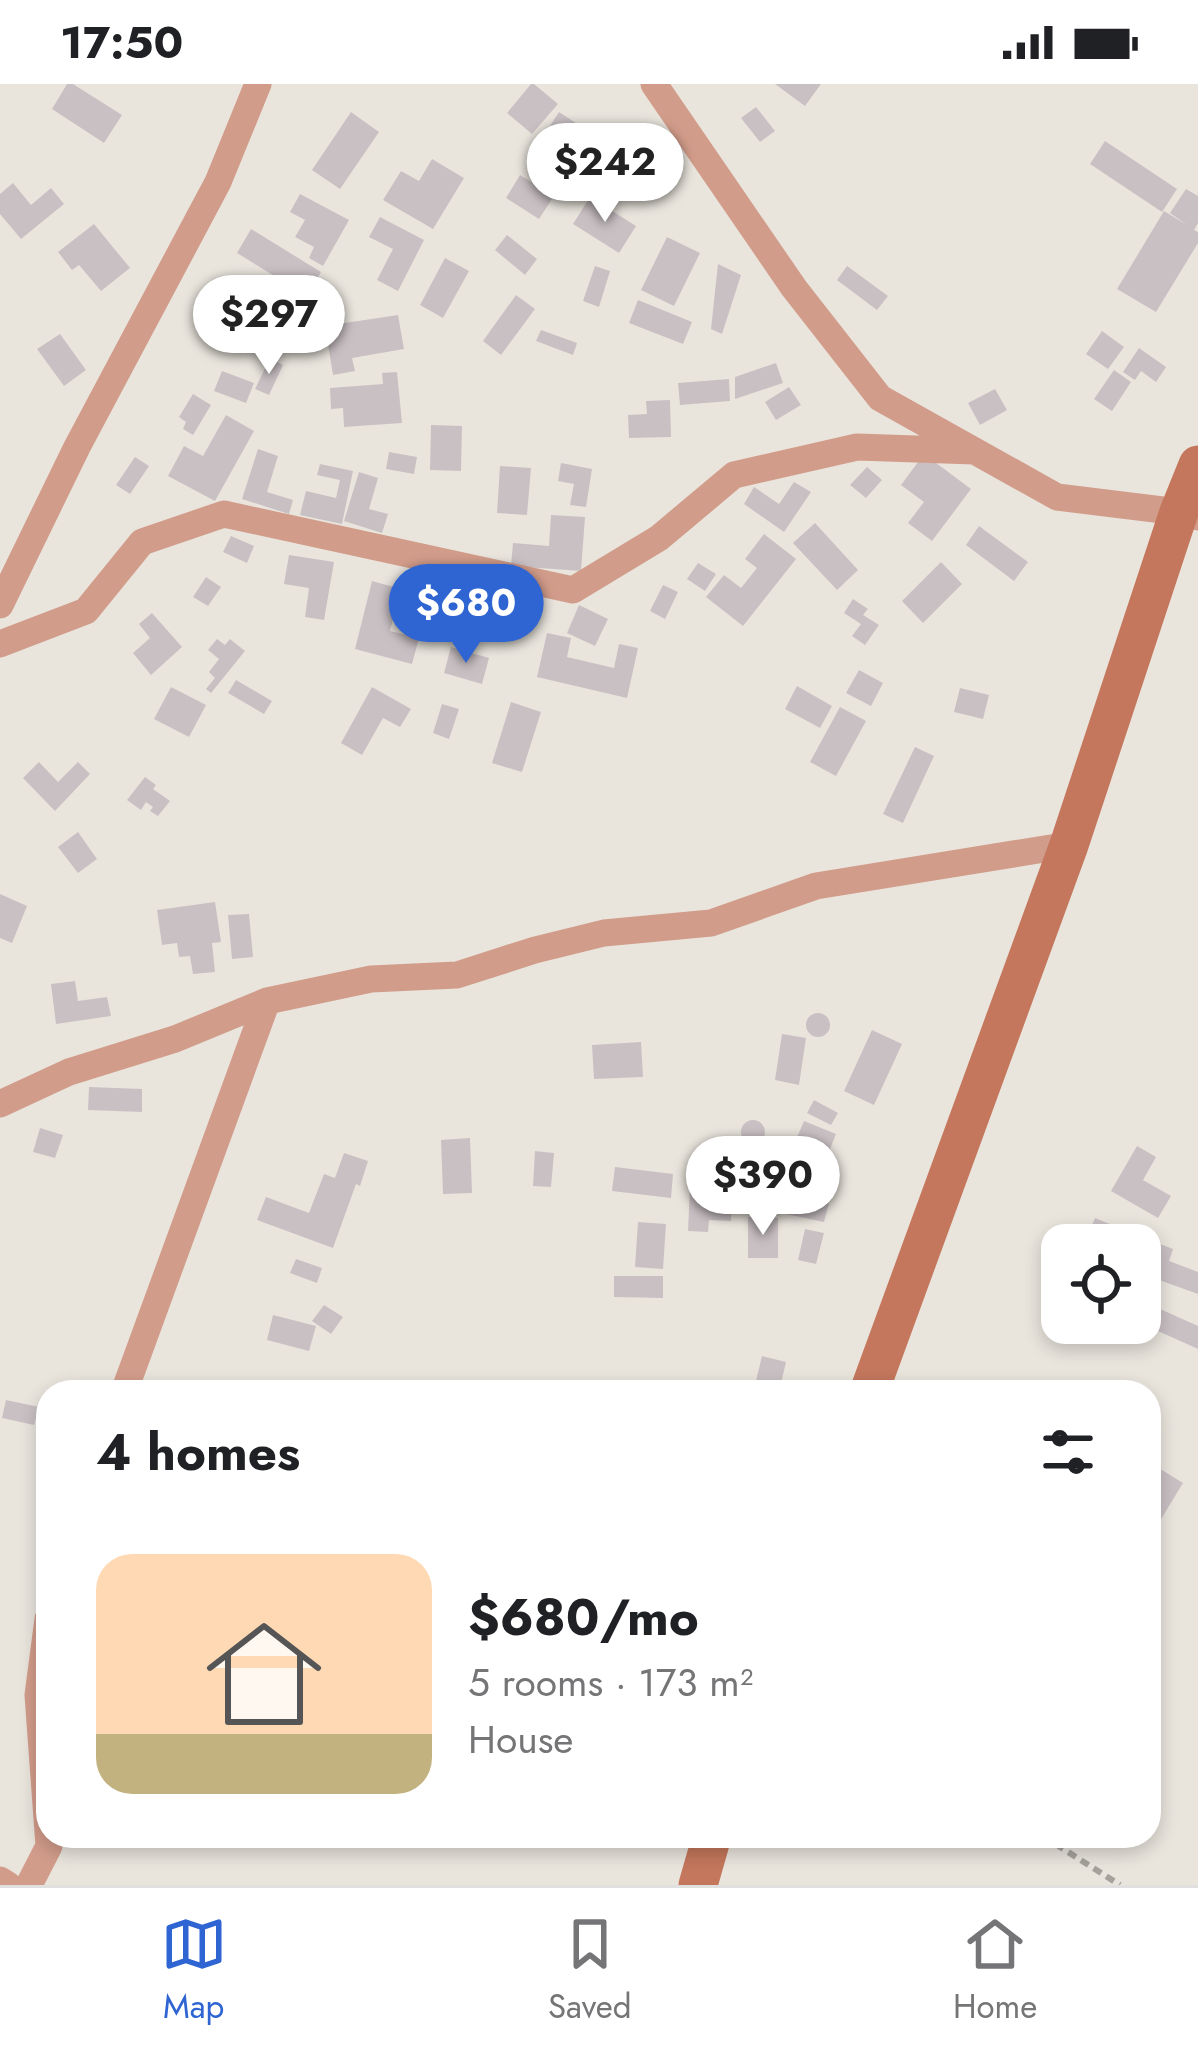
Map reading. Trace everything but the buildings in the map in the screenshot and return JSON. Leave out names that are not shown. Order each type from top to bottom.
[{"type":"main road","points":[[873,1380],[1188,515],[1198,465]]},
{"type":"main road","points":[[698,1885],[709,1848]]},
{"type":"street","points":[[0,605],[76,447],[218,182],[258,84]]},
{"type":"street","points":[[653,84],[794,288],[880,398],[1057,496],[1188,515]]},
{"type":"street","points":[[0,644],[86,611],[142,542],[224,514],[573,590],[659,538],[734,475],[856,447],[974,451]]},
{"type":"street","points":[[0,1104],[69,1072],[175,1039],[267,1001],[371,980],[457,975],[604,933],[711,923],[816,886],[1069,845]]},
{"type":"street","points":[[128,1380],[267,1001]]},
{"type":"street","points":[[29,1885],[48,1848]]},
{"type":"street","points":[[0,1880],[8,1885]]},
{"type":"path","points":[[1062,1848],[1120,1885]]}]
